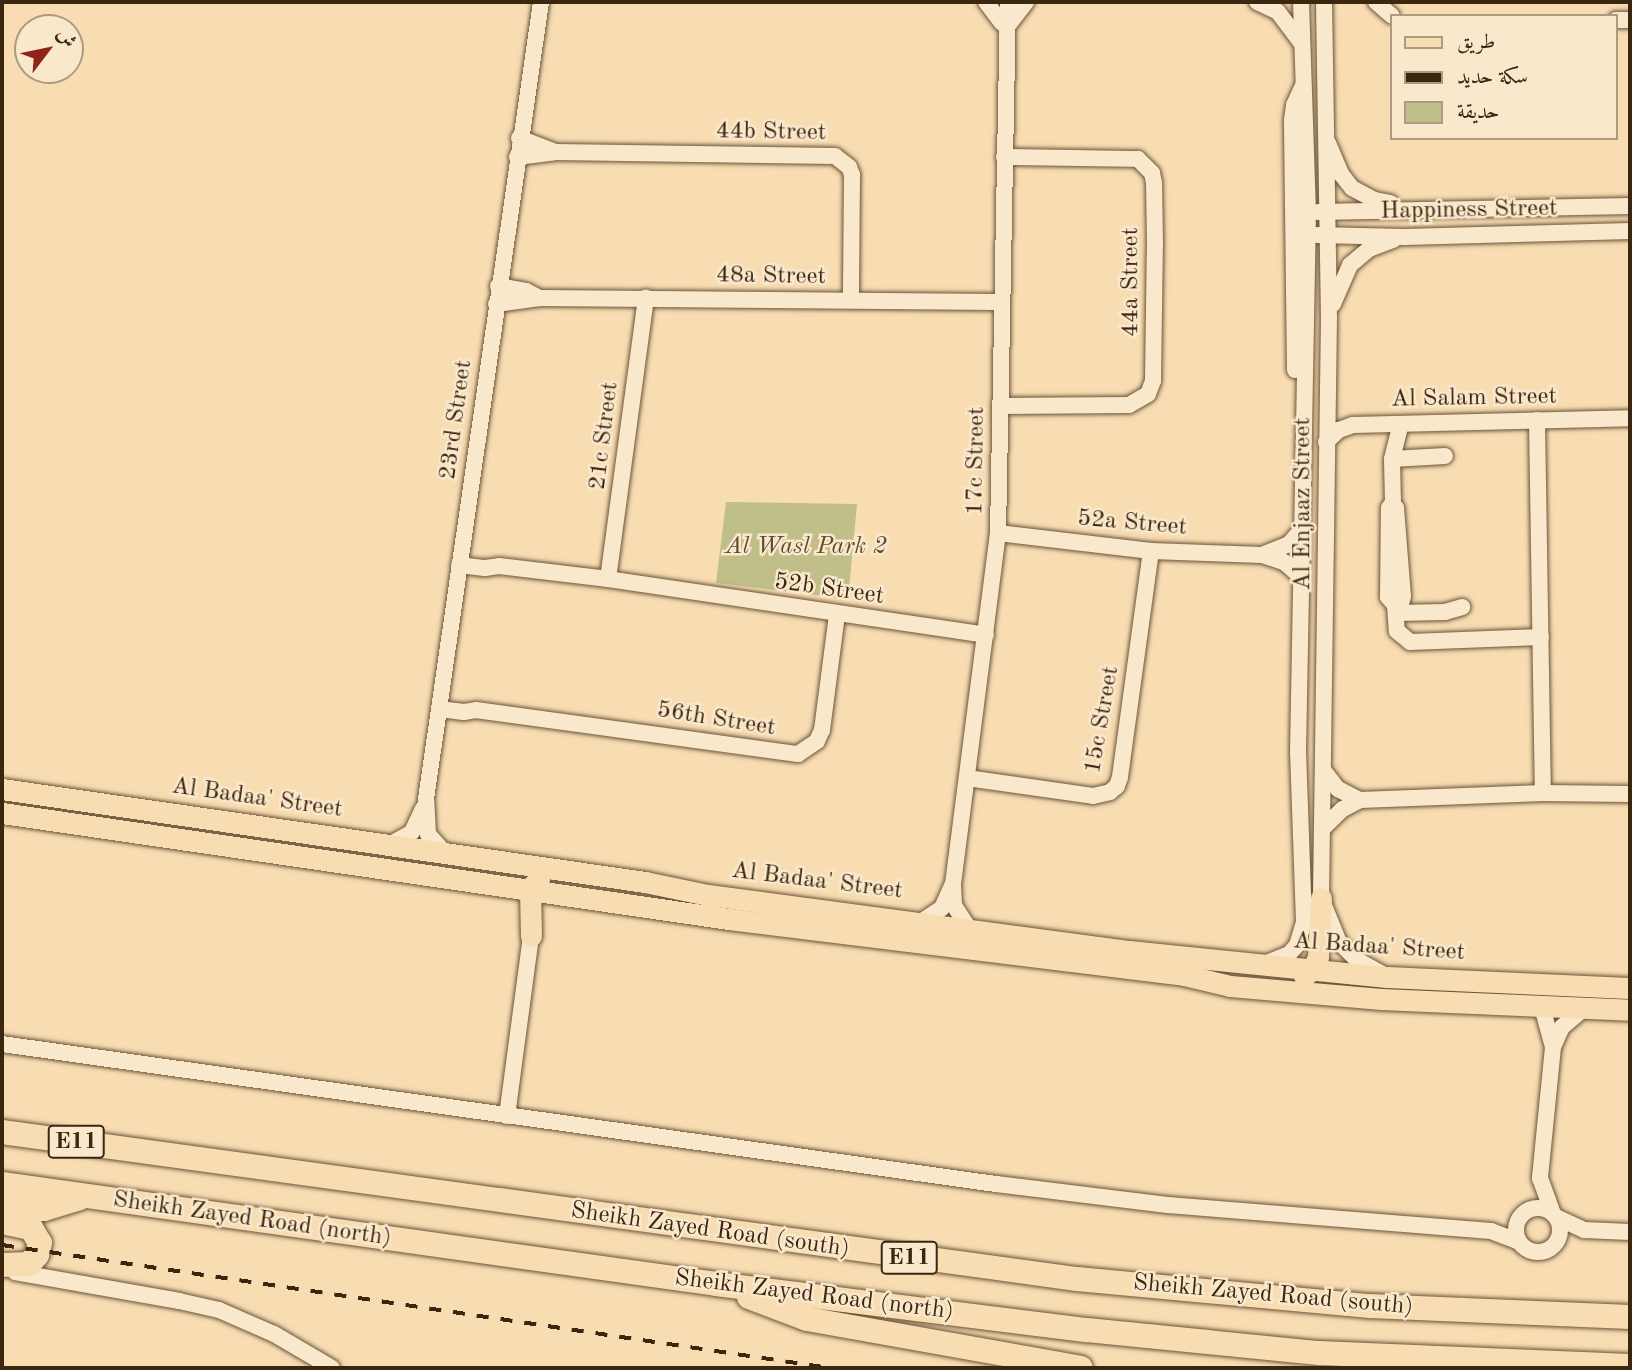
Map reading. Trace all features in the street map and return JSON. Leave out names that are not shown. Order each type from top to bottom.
[{"type":"highway","name":"Sheikh Zayed Road (south)","points":[[2,1132],[883,1255],[1077,1279],[1370,1306],[1630,1317]]},
{"type":"highway","name":"Sheikh Zayed Road (north)","points":[[2,1184],[716,1284],[1087,1330],[1288,1350],[1630,1366]]},
{"type":"highway","points":[[2,1208],[44,1209],[83,1196]]},
{"type":"highway","points":[[2,1222],[31,1227],[40,1243],[37,1255],[29,1264],[2,1265]]},
{"type":"highway","points":[[716,1284],[807,1319],[1081,1368]]},
{"type":"main road","name":"Al Badaa' Street","points":[[2,789],[645,882],[708,895],[970,930],[1261,965],[1387,977],[1630,988]]},
{"type":"main road","name":"Al Badaa' Street","points":[[2,813],[729,919],[1184,975],[1230,986],[1359,997],[1630,1010]]},
{"type":"main road","points":[[531,936],[530,888],[542,877],[617,887],[645,882]]},
{"type":"main road","points":[[531,936],[540,909],[553,899],[569,895]]},
{"type":"main road","points":[[1184,975],[1207,973],[1285,981],[1302,976],[1312,970],[1319,950],[1321,898]]},
{"type":"street","name":"23rd Street","points":[[531,2],[532,48]]},
{"type":"street","name":"23rd Street","points":[[444,853],[428,834],[426,799],[519,138],[541,2]]},
{"type":"street","points":[[986,2],[1006,28],[1026,2]]},
{"type":"street","name":"17c Street","points":[[970,930],[954,905],[953,884],[998,533],[1006,2]]},
{"type":"street","points":[[1257,2],[1278,12],[1301,43]]},
{"type":"street","name":"Al Enjaaz Street","points":[[1261,965],[1289,954],[1302,934],[1304,922],[1298,753],[1308,213],[1301,2]]},
{"type":"street","points":[[1376,2],[1390,14]]},
{"type":"street","name":"Al Enjaaz Street","points":[[1326,6],[1325,135],[1329,317],[1321,898],[1335,934],[1346,950],[1387,977]]},
{"type":"street","name":"Al Enjaaz Street","points":[[1305,84],[1294,105],[1292,121],[1295,379],[1305,411]]},
{"type":"street","points":[[1325,135],[1341,174],[1352,188],[1375,200],[1410,209]]},
{"type":"street","name":"44b Street","points":[[519,138],[555,152]]},
{"type":"street","name":"44b Street","points":[[517,157],[555,152],[826,154],[842,159],[852,175],[851,300]]},
{"type":"street","name":"44a Street","points":[[1001,406],[1129,405],[1148,394],[1153,381],[1155,244],[1152,173],[1138,159],[1004,157]]},
{"type":"street","name":"Happiness Street","points":[[1308,213],[1630,206]]},
{"type":"street","name":"Happiness Street","points":[[1308,235],[1404,237],[1630,231]]},
{"type":"street","points":[[1329,317],[1350,265],[1369,249],[1404,237]]},
{"type":"street","name":"48a Street","points":[[498,286],[526,291],[540,298]]},
{"type":"street","name":"48a Street","points":[[496,304],[540,298],[1002,302]]},
{"type":"street","name":"21c Street","points":[[608,579],[646,298]]},
{"type":"street","name":"Al Salam Street","points":[[1326,442],[1345,426],[1630,418]]},
{"type":"street","points":[[1537,421],[1543,793]]},
{"type":"street","points":[[1401,424],[1392,454],[1388,597],[1395,609],[1399,635],[1410,642],[1541,637]]},
{"type":"street","points":[[1392,454],[1446,452]]},
{"type":"street","name":"52a Street","points":[[1262,555],[1289,544],[1302,529]]},
{"type":"street","name":"52a Street","points":[[998,533],[1151,551],[1262,555],[1284,562],[1301,576]]},
{"type":"street","name":"15c Street","points":[[967,778],[1093,796],[1110,792],[1116,786],[1120,777],[1151,551]]},
{"type":"street","name":"52b Street","points":[[460,559],[986,635]]},
{"type":"street","points":[[1395,609],[1445,612],[1462,607]]},
{"type":"street","name":"56th Street","points":[[440,703],[464,702],[476,710],[798,754],[817,741],[822,730],[837,614]]},
{"type":"street","points":[[1323,770],[1338,789],[1360,800],[1543,793],[1630,794]]},
{"type":"street","name":"23rd Street","points":[[389,845],[412,832],[426,799]]},
{"type":"street","points":[[1322,829],[1335,815],[1360,800]]},
{"type":"street","name":"17c Street","points":[[921,922],[942,908],[953,884]]},
{"type":"street","points":[[507,1116],[531,936]]},
{"type":"street","points":[[1542,1006],[1553,1047]]},
{"type":"street","points":[[1519,1242],[1516,1230],[1520,1216],[1540,1178],[1553,1047],[1562,1027],[1585,1008]]},
{"type":"street","points":[[2,1044],[507,1116],[1168,1205],[1501,1232],[1533,1252],[1550,1248],[1559,1234],[1540,1178]]},
{"type":"street","points":[[1470,1229],[1520,1216],[1537,1208],[1584,1230],[1630,1232]]},
{"type":"street","points":[[2,1271],[199,1305],[238,1317],[275,1334],[332,1368]]},
{"type":"street","points":[[2,1281],[147,1296]]},
{"type":"green space","name":"Al Wasl Park 2","points":[[726,502],[857,504],[848,599],[716,583]]},
{"type":"railway","points":[[2,1245],[830,1368]]}]
